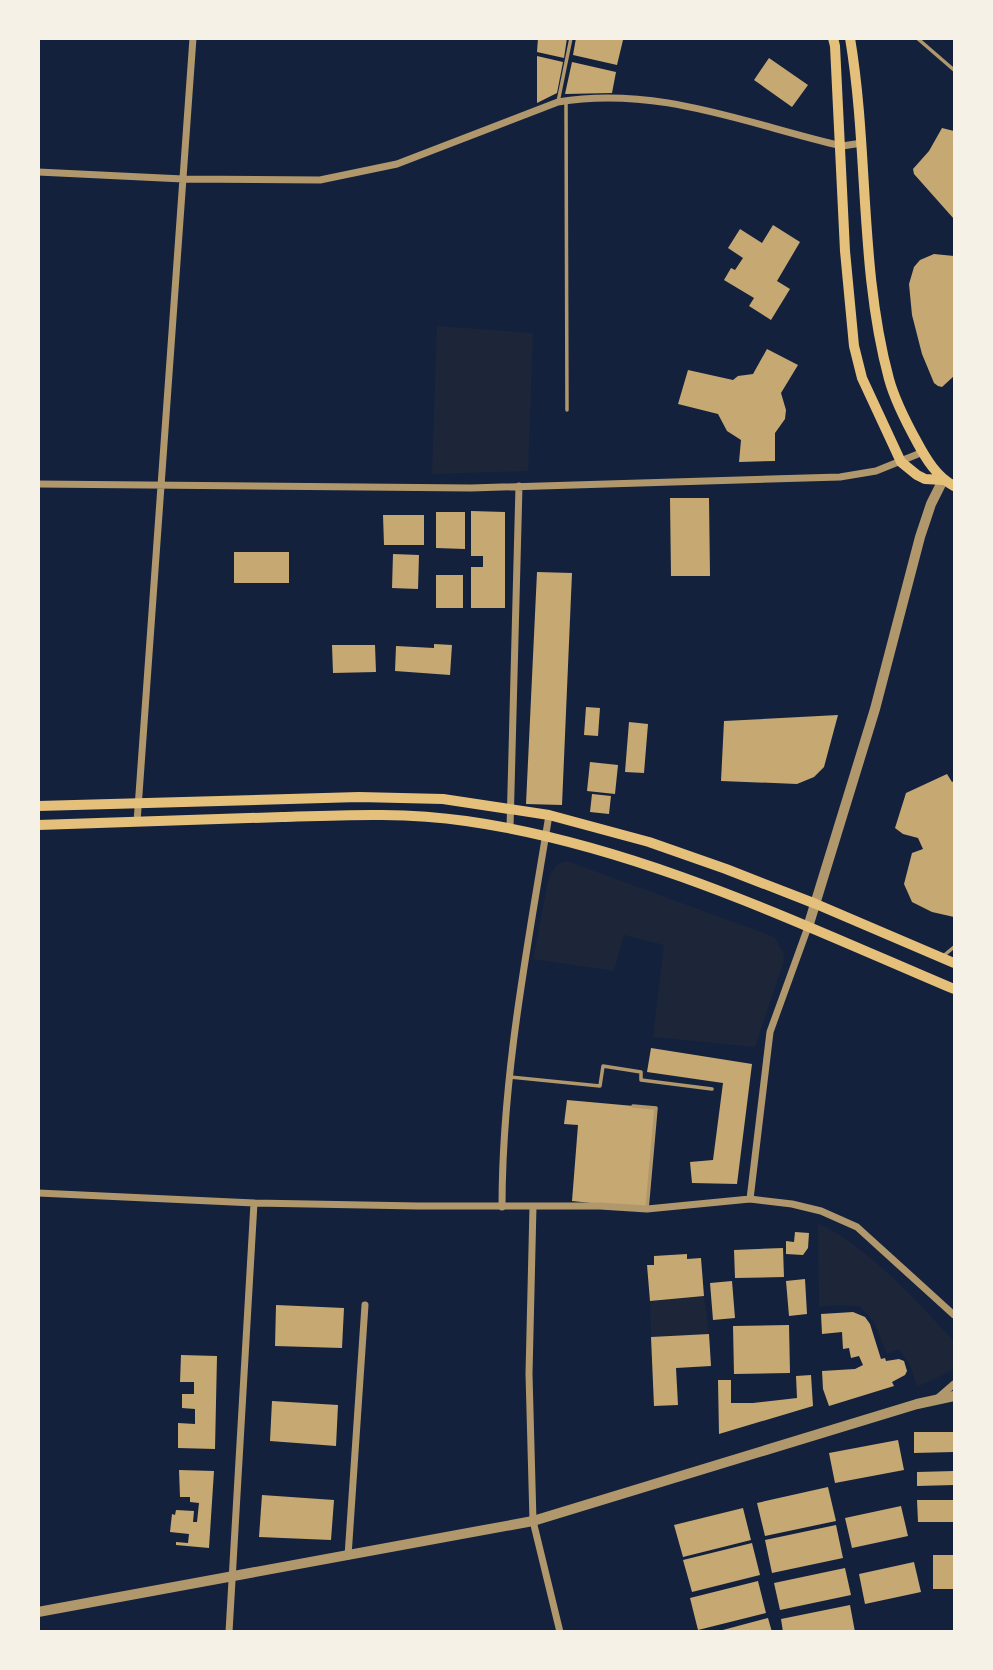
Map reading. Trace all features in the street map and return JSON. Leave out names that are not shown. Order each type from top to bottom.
[{"type":"main road","points":[[833,38],[842,146],[845,251],[854,346],[862,378],[901,462],[925,479],[943,480],[954,486]]},
{"type":"main road","points":[[850,38],[862,143],[873,293],[889,380],[906,422],[943,480]]},
{"type":"main road","points":[[38,806],[359,797],[443,799],[549,816],[649,842],[816,904],[954,963]]},
{"type":"main road","points":[[38,825],[392,814],[465,821],[546,834],[684,878],[954,989]]},
{"type":"street","points":[[137,822],[193,38]]},
{"type":"street","points":[[38,172],[183,179],[320,180],[397,164],[562,101],[586,98],[647,100],[696,106],[842,146],[862,143]]},
{"type":"street","points":[[38,484],[471,488],[840,477],[876,471],[923,452]]},
{"type":"street","points":[[750,1199],[770,1032],[816,904],[875,709],[920,537],[931,504],[943,480]]},
{"type":"street","points":[[510,828],[519,486]]},
{"type":"street","points":[[502,1207],[502,1157],[510,1077],[549,816]]},
{"type":"street","points":[[38,1193],[254,1203],[600,1206],[647,1209],[750,1199],[811,1209],[857,1227],[954,1315]]},
{"type":"street","points":[[229,1632],[230,1578],[254,1203]]},
{"type":"street","points":[[533,1206],[529,1374],[533,1521],[560,1632]]},
{"type":"street","points":[[348,1556],[365,1305]]},
{"type":"street","points":[[939,1397],[954,1384]]},
{"type":"street","points":[[38,1612],[533,1521],[939,1397],[954,1396]]},
{"type":"lane","points":[[567,410],[562,101],[571,38]]},
{"type":"lane","points":[[918,38],[954,70]]},
{"type":"lane","points":[[942,957],[954,947]]},
{"type":"lane","points":[[510,1077],[600,1086],[603,1066],[642,1072],[641,1080],[712,1089]]},
{"type":"lane","points":[[633,1106],[656,1108],[647,1209]]},
{"type":"shaded area","points":[[437,326],[533,333],[528,471],[432,474]]},
{"type":"shaded area","points":[[567,861],[774,937],[783,952],[784,961],[755,1047],[653,1037],[664,945],[624,935],[614,971],[533,959],[548,881],[557,866]]},
{"type":"shaded area","points":[[818,1223],[838,1234],[874,1261],[954,1341],[952,1370],[917,1387],[911,1367],[899,1349],[887,1354],[874,1322],[859,1306],[819,1307]]},
{"type":"shaded area","points":[[704,1296],[709,1334],[651,1337],[650,1301]]},
{"type":"building","points":[[538,38],[567,38],[564,58],[537,52]]},
{"type":"building","points":[[576,38],[623,40],[617,65],[573,55]]},
{"type":"building","points":[[537,56],[563,62],[557,93],[537,103]]},
{"type":"building","points":[[769,58],[808,85],[792,107],[754,80]]},
{"type":"building","points":[[572,62],[616,72],[612,93],[565,94]]},
{"type":"building","points":[[942,128],[954,131],[954,219],[914,174],[913,169],[929,151]]},
{"type":"building","points":[[773,225],[800,242],[777,281],[790,289],[771,320],[749,306],[754,298],[724,280],[731,268],[735,270],[743,258],[728,248],[740,229],[762,243]]},
{"type":"building","points":[[934,254],[954,256],[954,376],[942,387],[934,383],[922,354],[912,315],[909,284],[914,267],[920,260]]},
{"type":"building","points":[[767,349],[798,365],[781,393],[786,410],[785,419],[775,433],[775,461],[739,462],[741,440],[727,431],[718,414],[678,404],[688,370],[733,380],[738,376],[753,374]]},
{"type":"building","points":[[670,498],[709,498],[710,576],[671,576]]},
{"type":"building","points":[[471,511],[505,512],[505,608],[471,608],[471,567],[483,567],[483,556],[471,556]]},
{"type":"building","points":[[436,512],[465,512],[465,549],[436,548]]},
{"type":"building","points":[[383,515],[424,515],[424,545],[384,545]]},
{"type":"building","points":[[234,552],[289,552],[289,583],[234,583]]},
{"type":"building","points":[[393,554],[419,555],[418,589],[392,588]]},
{"type":"building","points":[[537,572],[572,573],[562,805],[526,804]]},
{"type":"building","points":[[436,575],[463,575],[463,608],[436,608]]},
{"type":"building","points":[[434,644],[452,645],[450,675],[395,671],[396,646],[434,648]]},
{"type":"building","points":[[332,645],[375,645],[376,672],[333,673]]},
{"type":"building","points":[[586,707],[600,708],[598,736],[584,735]]},
{"type":"building","points":[[838,715],[824,767],[814,777],[797,784],[721,781],[724,721]]},
{"type":"building","points":[[629,722],[648,724],[644,773],[625,772]]},
{"type":"building","points":[[590,762],[618,765],[615,794],[587,791]]},
{"type":"building","points":[[947,774],[952,782],[954,781],[954,917],[932,912],[912,902],[904,884],[912,853],[923,849],[918,838],[903,834],[895,828],[906,793]]},
{"type":"building","points":[[592,794],[611,796],[609,814],[590,812]]},
{"type":"building","points":[[651,1048],[752,1064],[737,1184],[692,1183],[690,1162],[713,1160],[723,1083],[647,1072]]},
{"type":"building","points":[[567,1100],[656,1108],[647,1209],[572,1201],[578,1125],[564,1124]]},
{"type":"building","points":[[795,1232],[809,1233],[808,1248],[803,1255],[786,1254],[786,1241],[794,1242]]},
{"type":"building","points":[[783,1248],[784,1277],[735,1278],[734,1250]]},
{"type":"building","points":[[687,1254],[687,1259],[701,1258],[704,1296],[650,1301],[647,1265],[654,1265],[654,1256]]},
{"type":"building","points":[[805,1279],[807,1314],[789,1316],[786,1281]]},
{"type":"building","points":[[732,1281],[735,1318],[713,1320],[710,1283]]},
{"type":"building","points":[[276,1305],[344,1308],[342,1348],[275,1346]]},
{"type":"building","points":[[853,1312],[865,1317],[870,1324],[881,1359],[904,1361],[907,1371],[892,1382],[894,1386],[829,1406],[823,1389],[822,1371],[855,1369],[863,1365],[859,1356],[851,1358],[849,1348],[843,1349],[842,1332],[822,1334],[821,1314]]},
{"type":"building","points":[[789,1325],[790,1373],[734,1374],[733,1326]]},
{"type":"building","points":[[709,1334],[711,1366],[676,1368],[678,1405],[654,1406],[651,1337]]},
{"type":"building","points":[[181,1355],[217,1356],[215,1449],[178,1448],[178,1423],[195,1424],[195,1409],[182,1408],[182,1394],[194,1394],[194,1382],[180,1382]]},
{"type":"building","points":[[811,1375],[813,1406],[719,1434],[718,1380],[731,1380],[731,1403],[753,1403],[797,1398],[796,1376]]},
{"type":"building","points":[[272,1401],[338,1405],[336,1446],[270,1441]]},
{"type":"building","points":[[914,1432],[954,1432],[954,1452],[914,1453]]},
{"type":"building","points":[[898,1440],[904,1470],[835,1483],[829,1453]]},
{"type":"building","points":[[179,1470],[214,1471],[209,1548],[176,1545],[176,1542],[188,1543],[189,1534],[170,1532],[172,1514],[175,1515],[176,1510],[194,1511],[193,1522],[197,1522],[199,1503],[190,1502],[190,1497],[180,1497]]},
{"type":"building","points":[[954,1471],[954,1485],[917,1486],[917,1472]]},
{"type":"building","points":[[828,1487],[836,1521],[765,1536],[757,1503]]},
{"type":"building","points":[[262,1495],[334,1500],[331,1540],[259,1537]]},
{"type":"building","points":[[917,1500],[954,1500],[954,1522],[918,1522]]},
{"type":"building","points":[[901,1506],[908,1536],[852,1548],[845,1518]]},
{"type":"building","points":[[743,1508],[751,1540],[683,1557],[674,1525]]},
{"type":"building","points":[[836,1525],[843,1558],[772,1573],[765,1540]]},
{"type":"building","points":[[752,1543],[760,1575],[692,1592],[683,1560]]},
{"type":"building","points":[[933,1555],[954,1555],[954,1589],[933,1589]]},
{"type":"building","points":[[914,1562],[921,1592],[865,1604],[859,1574]]},
{"type":"building","points":[[845,1568],[851,1595],[780,1610],[774,1583]]},
{"type":"building","points":[[758,1581],[766,1613],[698,1630],[690,1598]]},
{"type":"building","points":[[850,1605],[855,1632],[783,1632],[781,1619]]},
{"type":"building","points":[[768,1618],[772,1632],[719,1632],[719,1631]]}]
